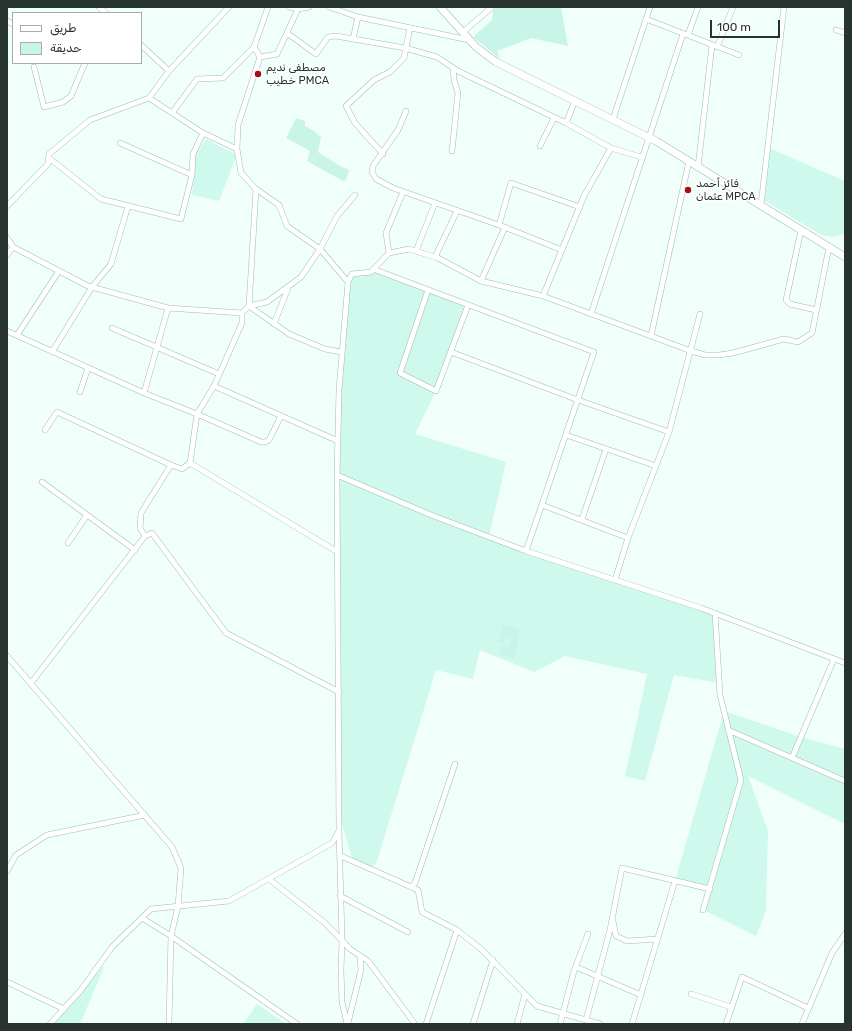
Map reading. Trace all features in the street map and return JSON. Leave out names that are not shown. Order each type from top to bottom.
[{"type":"street","points":[[7,206],[48,164],[50,154],[90,120],[149,98],[168,71],[229,7]]},
{"type":"street","points":[[172,113],[197,80],[223,78],[254,47],[268,7]]},
{"type":"street","points":[[289,7],[298,9],[308,7]]},
{"type":"street","points":[[329,7],[340,8],[358,17],[470,40]]},
{"type":"street","points":[[440,7],[470,40],[496,62],[649,137],[845,257]]},
{"type":"street","points":[[462,32],[492,7]]},
{"type":"street","points":[[614,120],[650,7]]},
{"type":"street","points":[[591,314],[641,158],[686,34],[698,7]]},
{"type":"street","points":[[698,167],[715,46],[733,7]]},
{"type":"street","points":[[761,205],[784,7]]},
{"type":"street","points":[[260,56],[276,54],[298,9]]},
{"type":"street","points":[[353,39],[358,17]]},
{"type":"street","points":[[646,19],[739,55]]},
{"type":"street","points":[[383,154],[355,123],[346,106],[374,80],[398,65],[404,58],[410,28]]},
{"type":"street","points":[[836,30],[845,33]]},
{"type":"street","points":[[287,33],[316,54],[328,38],[336,36],[405,48],[437,57],[453,68],[566,123],[611,148],[641,158]]},
{"type":"street","points":[[142,46],[168,71]]},
{"type":"street","points":[[254,47],[260,56]]},
{"type":"street","points":[[260,56],[238,125],[237,149],[241,173],[256,189],[279,205],[287,226],[320,250],[348,282]]},
{"type":"street","points":[[34,67],[44,108],[63,102],[71,96],[85,64]]},
{"type":"street","points":[[452,151],[458,93],[454,80],[453,68]]},
{"type":"street","points":[[149,98],[203,134],[237,149]]},
{"type":"street","points":[[566,123],[575,101]]},
{"type":"street","points":[[406,111],[398,130],[383,154],[373,166],[373,175],[379,181],[403,192],[505,227],[562,250]]},
{"type":"street","points":[[540,146],[554,118]]},
{"type":"street","points":[[49,158],[101,199],[181,219],[192,175],[193,154],[203,134]]},
{"type":"street","points":[[120,143],[192,175]]},
{"type":"street","points":[[543,296],[580,207],[611,148]]},
{"type":"street","points":[[651,336],[689,161]]},
{"type":"street","points":[[499,225],[511,184],[580,207]]},
{"type":"street","points":[[45,430],[57,412],[171,465],[182,469],[190,463],[197,414],[214,386],[242,322],[242,313],[248,306],[256,189]]},
{"type":"street","points":[[389,253],[386,233],[403,192]]},
{"type":"street","points":[[248,306],[267,302],[301,277],[320,250],[337,216],[355,195]]},
{"type":"street","points":[[416,251],[434,203]]},
{"type":"street","points":[[52,352],[92,287],[111,264],[128,206]]},
{"type":"street","points":[[435,257],[457,211]]},
{"type":"street","points":[[481,281],[505,227]]},
{"type":"street","points":[[802,230],[786,300],[790,304],[816,310]]},
{"type":"street","points":[[7,238],[13,247],[92,287],[168,308],[200,312],[242,313]]},
{"type":"street","points":[[7,255],[13,247]]},
{"type":"street","points":[[347,1024],[342,1002],[340,896],[341,856],[339,831],[339,594],[336,551],[341,352],[348,282],[352,274],[366,273],[373,269],[389,253],[409,249],[435,257],[481,281],[543,296],[692,351],[705,355],[719,355],[784,340],[798,342],[812,333],[829,247]]},
{"type":"street","points":[[373,269],[594,352],[526,551]]},
{"type":"street","points":[[16,335],[59,271]]},
{"type":"street","points":[[274,324],[288,288]]},
{"type":"street","points":[[428,290],[400,373],[436,390],[468,305]]},
{"type":"street","points":[[248,306],[289,334],[325,349],[341,352]]},
{"type":"street","points":[[144,393],[168,308]]},
{"type":"street","points":[[615,580],[628,538],[669,432],[692,351],[700,314]]},
{"type":"street","points":[[112,328],[219,374]]},
{"type":"street","points":[[7,331],[144,393],[261,442],[268,440],[281,416]]},
{"type":"street","points":[[451,352],[578,400],[669,432]]},
{"type":"street","points":[[80,392],[88,368]]},
{"type":"street","points":[[214,386],[338,441]]},
{"type":"street","points":[[566,435],[656,466]]},
{"type":"street","points":[[582,519],[606,449]]},
{"type":"street","points":[[190,463],[336,551]]},
{"type":"street","points":[[145,536],[140,528],[141,513],[171,465]]},
{"type":"street","points":[[337,475],[526,551],[715,613],[845,663]]},
{"type":"street","points":[[42,482],[135,550]]},
{"type":"street","points":[[542,505],[582,519],[628,538]]},
{"type":"street","points":[[68,543],[87,516]]},
{"type":"street","points":[[31,683],[145,536],[152,533],[226,633],[339,692]]},
{"type":"street","points":[[703,910],[740,780],[720,696],[715,613]]},
{"type":"street","points":[[7,656],[172,847],[181,868],[178,906],[171,936],[169,1024]]},
{"type":"street","points":[[792,758],[834,659]]},
{"type":"street","points":[[728,730],[845,781]]},
{"type":"street","points":[[411,887],[415,883],[455,764]]},
{"type":"street","points":[[7,871],[16,855],[47,835],[145,815]]},
{"type":"street","points":[[50,1024],[81,990],[112,948],[151,909],[229,901],[332,843],[339,831]]},
{"type":"street","points":[[341,856],[418,890],[422,912],[457,930],[493,960],[537,1006],[600,1024]]},
{"type":"street","points":[[586,1020],[612,918],[622,868],[710,889]]},
{"type":"street","points":[[269,879],[325,923],[350,949],[368,961],[415,1024]]},
{"type":"street","points":[[632,1024],[675,881]]},
{"type":"street","points":[[340,896],[408,932]]},
{"type":"street","points":[[142,918],[171,936],[297,1024]]},
{"type":"street","points":[[612,918],[616,936],[627,941],[657,939]]},
{"type":"street","points":[[426,1024],[457,930]]},
{"type":"street","points":[[560,1024],[576,967],[588,934]]},
{"type":"street","points":[[802,1024],[832,953],[845,934]]},
{"type":"street","points":[[347,1024],[361,970],[360,956]]},
{"type":"street","points":[[473,1024],[493,960]]},
{"type":"street","points":[[576,967],[641,995]]},
{"type":"street","points":[[726,1024],[742,978],[808,1008]]},
{"type":"street","points":[[7,982],[64,1009]]},
{"type":"street","points":[[517,1024],[525,994]]},
{"type":"street","points":[[691,994],[731,1007]]},
{"type":"shaded area","points":[[206,139],[235,154],[236,157],[219,201],[192,195],[196,154]]},
{"type":"shaded area","points":[[769,148],[845,181],[845,234],[832,237],[821,235],[765,201]]},
{"type":"shaded area","points":[[373,269],[468,305],[436,391],[415,434],[506,462],[489,537],[715,613],[719,683],[674,675],[645,781],[625,776],[647,674],[565,656],[534,672],[480,650],[473,679],[436,670],[377,861],[372,869],[353,861],[339,815],[339,390],[350,279]]},
{"type":"shaded area","points":[[724,711],[801,737],[845,749],[845,824],[748,776],[768,831],[766,911],[756,936],[703,910],[709,889],[675,881]]},
{"type":"shaded area","points":[[105,965],[80,1024],[49,1024]]},
{"type":"shaded area","points":[[257,1004],[286,1024],[243,1024]]},
{"type":"green space","points":[[497,7],[561,7],[568,46],[531,38],[497,51],[500,59],[473,37],[492,20],[493,11]]},
{"type":"green space","points":[[296,118],[305,121],[305,126],[321,137],[318,152],[349,170],[346,180],[343,181],[307,161],[310,151],[286,138]]},
{"type":"green space","points":[[503,624],[520,630],[514,659],[499,654],[502,645],[509,648],[511,639],[506,637],[504,644],[498,641]]},
{"type":"place","name":"مصطفى نديم خطيب PMCA","points":[[258,74]]},
{"type":"place","name":"فائز أحمد عثمان MPCA","points":[[688,190]]}]
